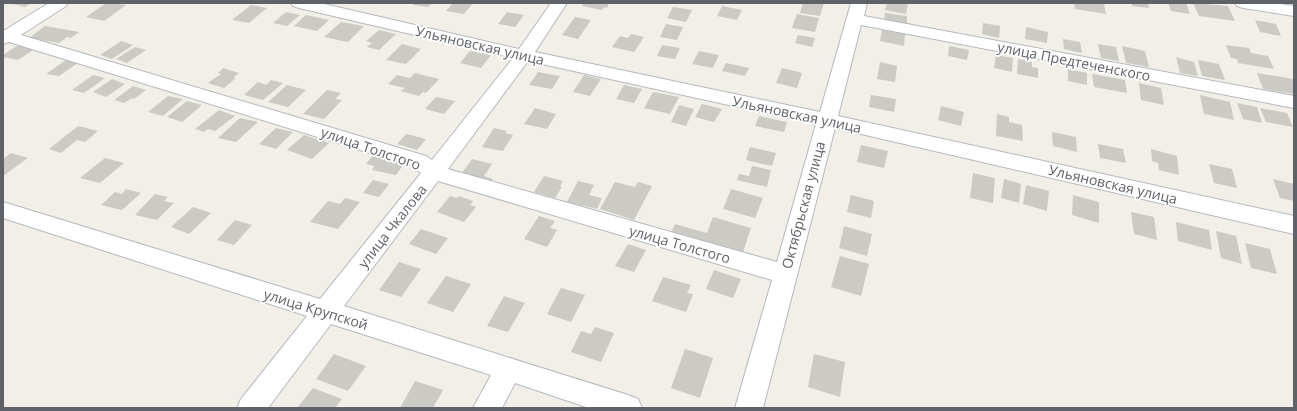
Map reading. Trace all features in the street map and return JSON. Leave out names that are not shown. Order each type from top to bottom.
[{"type":"street","points":[[4,37],[60,3]]},
{"type":"street","name":"Ульяновская улица","points":[[299,3],[524,55],[827,120],[1294,225]]},
{"type":"street","name":"улица Чкалова","points":[[251,408],[524,55],[559,3]]},
{"type":"street","points":[[1243,3],[1294,11]]},
{"type":"street","name":"улица Предтеченского","points":[[856,11],[1294,102]]},
{"type":"street","name":"Октябрьская улица","points":[[749,408],[856,11]]},
{"type":"street","name":"улица Толстого","points":[[4,37],[419,161],[434,172],[454,179],[785,274]]},
{"type":"street","name":"улица Крупской","points":[[3,210],[509,369],[628,408]]},
{"type":"street","points":[[486,408],[509,369]]},
{"type":"building","points":[[31,3],[25,7],[13,4]]},
{"type":"building","points":[[106,3],[126,5],[104,21],[86,17]]},
{"type":"building","points":[[415,3],[433,3],[428,7],[413,5]]},
{"type":"building","points":[[453,3],[473,3],[464,14],[446,11]]},
{"type":"building","points":[[584,3],[609,3],[607,8],[604,7],[602,10],[582,6]]},
{"type":"building","points":[[803,3],[824,3],[820,16],[800,13]]},
{"type":"building","points":[[887,3],[908,3],[906,14],[885,10]]},
{"type":"building","points":[[1074,3],[1104,3],[1106,14],[1075,9]]},
{"type":"building","points":[[1132,3],[1148,3],[1149,8],[1132,6]]},
{"type":"building","points":[[1168,3],[1186,3],[1190,14],[1171,11]]},
{"type":"building","points":[[1193,3],[1228,6],[1235,21],[1199,16]]},
{"type":"building","points":[[251,5],[267,8],[249,23],[232,20]]},
{"type":"building","points":[[722,6],[742,10],[737,20],[717,16]]},
{"type":"building","points":[[673,7],[692,10],[686,22],[667,18]]},
{"type":"building","points":[[286,12],[300,15],[287,26],[273,23]]},
{"type":"building","points":[[507,12],[524,15],[515,27],[498,24]]},
{"type":"building","points":[[885,13],[907,16],[907,24],[884,20]]},
{"type":"building","points":[[797,14],[819,18],[815,32],[792,28]]},
{"type":"building","points":[[306,15],[329,20],[317,31],[294,26]]},
{"type":"building","points":[[575,17],[591,20],[578,39],[562,35]]},
{"type":"building","points":[[1255,20],[1276,24],[1281,36],[1260,32]]},
{"type":"building","points":[[341,22],[364,26],[348,42],[324,37]]},
{"type":"building","points":[[983,23],[1000,26],[999,38],[982,34]]},
{"type":"building","points":[[666,24],[683,27],[677,40],[660,37]]},
{"type":"building","points":[[45,26],[79,32],[71,38],[67,37],[59,43],[29,38]]},
{"type":"building","points":[[1026,27],[1048,32],[1047,43],[1025,39]]},
{"type":"building","points":[[379,30],[396,34],[379,50],[367,47],[372,43],[366,41]]},
{"type":"building","points":[[882,30],[905,34],[904,46],[880,41]]},
{"type":"building","points":[[631,34],[644,37],[634,52],[612,47],[620,36],[628,38]]},
{"type":"building","points":[[798,35],[815,38],[812,47],[795,43]]},
{"type":"building","points":[[1063,39],[1080,42],[1082,53],[1064,49]]},
{"type":"building","points":[[121,41],[133,45],[112,59],[100,55]]},
{"type":"building","points":[[20,44],[36,48],[18,60],[3,57],[3,55]]},
{"type":"building","points":[[402,44],[421,49],[406,64],[386,60]]},
{"type":"building","points":[[1098,44],[1116,47],[1119,61],[1101,58]]},
{"type":"building","points":[[662,45],[680,48],[675,59],[657,56]]},
{"type":"building","points":[[1226,45],[1249,48],[1251,53],[1268,56],[1274,69],[1238,63],[1237,59],[1231,58]]},
{"type":"building","points":[[949,46],[969,50],[967,60],[948,56]]},
{"type":"building","points":[[1122,46],[1145,51],[1149,67],[1126,63]]},
{"type":"building","points":[[135,47],[146,50],[127,63],[116,59]]},
{"type":"building","points":[[470,51],[491,55],[481,68],[460,63]]},
{"type":"building","points":[[699,51],[719,55],[713,68],[692,64]]},
{"type":"building","points":[[996,55],[1013,58],[1012,72],[994,68]]},
{"type":"building","points":[[1176,57],[1194,62],[1198,76],[1180,73]]},
{"type":"building","points":[[1018,59],[1032,62],[1032,67],[1038,68],[1038,78],[1017,74]]},
{"type":"building","points":[[66,60],[78,63],[59,76],[46,74]]},
{"type":"building","points":[[1198,60],[1219,64],[1225,80],[1202,76]]},
{"type":"building","points":[[880,62],[897,66],[895,82],[877,79]]},
{"type":"building","points":[[726,63],[749,68],[745,76],[722,71]]},
{"type":"building","points":[[223,68],[239,73],[233,78],[236,78],[224,88],[208,83],[221,74],[218,73]]},
{"type":"building","points":[[782,68],[802,73],[797,88],[776,83]]},
{"type":"building","points":[[1068,69],[1087,73],[1087,85],[1068,81]]},
{"type":"building","points":[[538,72],[560,76],[552,89],[529,85]]},
{"type":"building","points":[[415,73],[439,79],[426,93],[423,92],[419,96],[401,91],[405,88],[388,84],[397,75],[410,78]]},
{"type":"building","points":[[1257,73],[1294,79],[1294,94],[1263,89]]},
{"type":"building","points":[[1092,74],[1125,80],[1127,93],[1094,87]]},
{"type":"building","points":[[93,75],[105,78],[84,93],[72,90]]},
{"type":"building","points":[[584,75],[601,79],[590,96],[573,92]]},
{"type":"building","points":[[112,79],[125,84],[106,97],[93,92]]},
{"type":"building","points":[[271,80],[283,83],[263,100],[244,95],[258,82],[266,85]]},
{"type":"building","points":[[1139,83],[1161,88],[1164,105],[1141,100]]},
{"type":"building","points":[[287,85],[306,90],[288,107],[268,102]]},
{"type":"building","points":[[624,85],[642,89],[634,103],[616,99]]},
{"type":"building","points":[[133,86],[146,90],[134,99],[132,98],[124,103],[114,100]]},
{"type":"building","points":[[327,90],[341,93],[335,99],[342,100],[324,119],[303,114]]},
{"type":"building","points":[[653,92],[679,97],[670,114],[644,108]]},
{"type":"building","points":[[871,95],[896,99],[894,112],[869,107]]},
{"type":"building","points":[[1200,95],[1230,102],[1234,120],[1204,114]]},
{"type":"building","points":[[168,96],[183,99],[163,116],[148,112]]},
{"type":"building","points":[[436,97],[455,101],[444,114],[425,109]]},
{"type":"building","points":[[187,101],[202,105],[182,122],[167,117]]},
{"type":"building","points":[[1237,103],[1257,107],[1262,123],[1243,119]]},
{"type":"building","points":[[702,104],[722,109],[714,122],[695,117]]},
{"type":"building","points":[[679,105],[694,109],[686,126],[671,122]]},
{"type":"building","points":[[941,106],[964,112],[961,126],[938,120]]},
{"type":"building","points":[[535,108],[556,114],[547,129],[524,124]]},
{"type":"building","points":[[1260,108],[1287,113],[1293,127],[1266,122]]},
{"type":"building","points":[[219,110],[235,116],[215,131],[208,129],[204,132],[195,129]]},
{"type":"building","points":[[997,114],[1009,117],[1009,122],[1022,125],[1023,141],[996,136]]},
{"type":"building","points":[[759,116],[787,122],[784,132],[755,126]]},
{"type":"building","points":[[240,118],[258,122],[236,142],[218,138]]},
{"type":"building","points":[[78,126],[98,131],[85,142],[77,140],[61,153],[49,149]]},
{"type":"building","points":[[276,128],[293,132],[276,149],[259,144]]},
{"type":"building","points":[[494,128],[507,131],[505,133],[513,135],[503,151],[482,147]]},
{"type":"building","points":[[1052,132],[1076,137],[1077,152],[1053,146]]},
{"type":"building","points":[[406,134],[426,139],[417,150],[397,144]]},
{"type":"building","points":[[304,135],[329,143],[312,159],[287,150]]},
{"type":"building","points":[[1098,144],[1123,149],[1126,163],[1100,158]]},
{"type":"building","points":[[861,145],[888,151],[884,168],[857,162]]},
{"type":"building","points":[[750,147],[776,153],[772,166],[746,160]]},
{"type":"building","points":[[1151,149],[1177,156],[1179,175],[1159,170],[1158,163],[1152,161]]},
{"type":"building","points":[[11,153],[28,158],[3,176],[3,159]]},
{"type":"building","points":[[374,154],[406,161],[396,175],[372,170],[374,166],[366,164]]},
{"type":"building","points":[[105,158],[124,163],[100,183],[80,178]]},
{"type":"building","points":[[472,159],[492,164],[484,176],[493,179],[489,184],[459,177]]},
{"type":"building","points":[[1209,164],[1232,169],[1237,188],[1214,183]]},
{"type":"building","points":[[752,166],[771,170],[767,187],[737,180],[739,174],[749,176]]},
{"type":"building","points":[[973,173],[995,178],[993,203],[970,198]]},
{"type":"building","points":[[544,176],[563,181],[560,187],[562,187],[555,198],[534,192]]},
{"type":"building","points":[[1004,179],[1021,184],[1019,203],[1001,198]]},
{"type":"building","points":[[1273,179],[1294,184],[1294,201],[1280,198]]},
{"type":"building","points":[[373,180],[389,184],[379,197],[363,193]]},
{"type":"building","points":[[578,181],[594,185],[589,195],[602,198],[597,209],[567,202]]},
{"type":"building","points":[[615,182],[635,187],[638,182],[652,186],[634,220],[600,209]]},
{"type":"building","points":[[1026,185],[1049,191],[1047,211],[1023,204]]},
{"type":"building","points":[[126,189],[141,193],[122,210],[101,205],[115,192],[122,194]]},
{"type":"building","points":[[731,189],[763,198],[755,218],[723,209]]},
{"type":"building","points":[[155,194],[168,197],[164,201],[174,203],[157,220],[135,215]]},
{"type":"building","points":[[851,195],[874,201],[871,218],[847,212]]},
{"type":"building","points":[[1073,195],[1099,202],[1099,223],[1072,215]]},
{"type":"building","points":[[450,196],[457,198],[459,196],[473,201],[470,205],[476,207],[464,222],[437,212]]},
{"type":"building","points":[[345,198],[360,202],[338,229],[310,222],[328,201],[340,204]]},
{"type":"building","points":[[193,207],[211,213],[189,234],[171,227]]},
{"type":"building","points":[[1131,212],[1154,217],[1157,240],[1134,234]]},
{"type":"building","points":[[539,216],[555,221],[550,228],[557,230],[547,247],[524,239]]},
{"type":"building","points":[[713,217],[751,228],[741,258],[669,237],[675,224],[707,233]]},
{"type":"building","points":[[235,220],[252,225],[234,245],[217,240]]},
{"type":"building","points":[[1176,222],[1209,230],[1212,250],[1178,241]]},
{"type":"building","points":[[844,226],[872,234],[867,256],[839,248]]},
{"type":"building","points":[[421,229],[448,238],[436,254],[409,244]]},
{"type":"building","points":[[1216,231],[1236,236],[1242,264],[1221,258]]},
{"type":"building","points":[[1245,243],[1270,249],[1277,274],[1251,268]]},
{"type":"building","points":[[628,244],[646,250],[634,272],[615,266]]},
{"type":"building","points":[[840,256],[869,264],[861,296],[831,287]]},
{"type":"building","points":[[399,262],[421,269],[401,297],[379,290]]},
{"type":"building","points":[[714,270],[741,279],[733,298],[706,289]]},
{"type":"building","points":[[446,276],[471,284],[453,312],[427,303]]},
{"type":"building","points":[[663,277],[691,285],[687,293],[693,294],[686,312],[652,301]]},
{"type":"building","points":[[561,288],[585,295],[571,322],[547,314]]},
{"type":"building","points":[[504,296],[525,303],[508,332],[487,326]]},
{"type":"building","points":[[595,327],[614,333],[601,362],[571,352],[581,331],[591,334]]},
{"type":"building","points":[[685,349],[713,358],[700,398],[671,388]]},
{"type":"building","points":[[334,354],[366,366],[348,391],[316,379]]},
{"type":"building","points":[[814,354],[845,362],[840,397],[808,387]]},
{"type":"building","points":[[415,381],[443,390],[433,408],[400,408]]},
{"type":"building","points":[[313,388],[342,399],[335,408],[297,408]]}]
